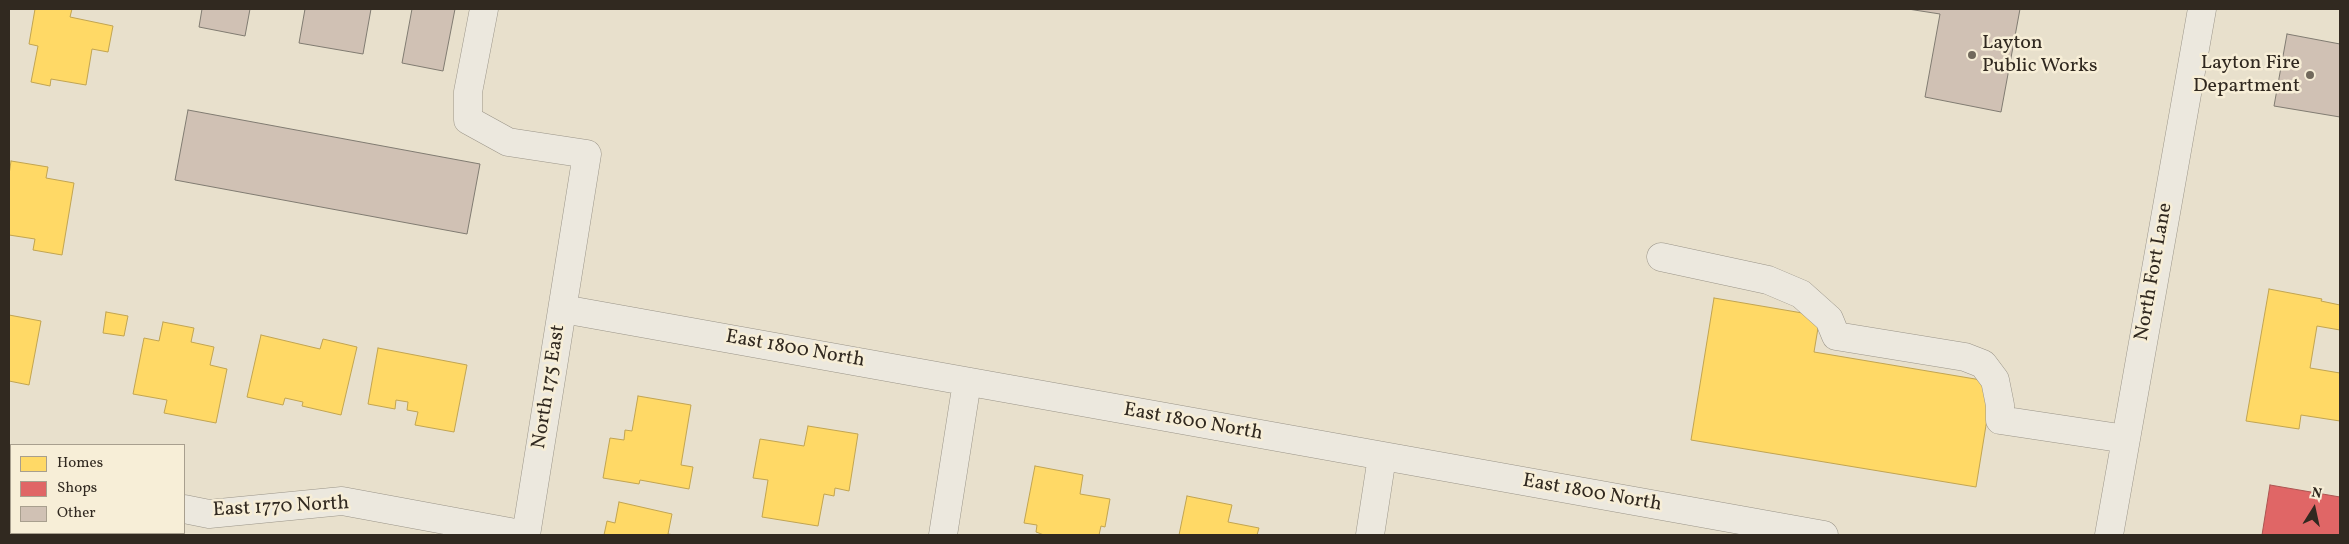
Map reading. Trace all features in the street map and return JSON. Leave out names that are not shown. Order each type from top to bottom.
[{"type":"street","name":"North 175 East","points":[[484,9],[468,92],[468,120],[508,142],[587,154],[526,535]]},
{"type":"street","name":"North Fort Lane","points":[[2109,535],[2202,9]]},
{"type":"street","points":[[1661,258],[1768,280],[1801,294],[1829,319],[1836,336],[1965,357],[1983,364],[1995,380],[2000,404],[2000,420],[2126,439]]},
{"type":"street","name":"East 1800 North","points":[[562,309],[1824,535]]},
{"type":"street","points":[[942,535],[967,382]]},
{"type":"street","points":[[1370,535],[1382,457]]},
{"type":"street","name":"East 1770 North","points":[[185,509],[209,514],[342,501],[526,535]]},
{"type":"building: Homes","points":[[35,9],[72,9],[70,17],[113,26],[108,52],[92,49],[86,85],[51,79],[50,86],[31,82],[38,46],[29,44]]},
{"type":"building: Homes","points":[[11,161],[48,167],[46,178],[74,183],[62,255],[33,250],[35,239],[9,235],[9,175]]},
{"type":"building: Homes","points":[[2269,289],[2322,299],[2321,301],[2340,305],[2340,330],[2317,326],[2310,368],[2340,373],[2340,421],[2301,415],[2299,429],[2246,421]]},
{"type":"building: Homes","points":[[1714,298],[1820,316],[1814,352],[1993,382],[1976,487],[1691,440]]},
{"type":"building: Homes","points":[[106,312],[128,316],[124,336],[103,333]]},
{"type":"building: Homes","points":[[9,315],[41,321],[29,385],[9,381]]},
{"type":"building: Homes","points":[[163,322],[194,328],[191,342],[214,347],[210,365],[227,369],[216,423],[164,413],[167,400],[133,394],[144,338],[159,341]]},
{"type":"building: Homes","points":[[261,335],[320,349],[323,339],[357,347],[341,415],[302,406],[303,402],[285,398],[283,405],[247,397]]},
{"type":"building: Homes","points":[[378,348],[467,365],[454,432],[415,425],[418,412],[407,410],[408,402],[396,400],[395,409],[368,404]]},
{"type":"building: Homes","points":[[638,396],[691,405],[681,465],[693,467],[689,489],[640,480],[639,484],[603,478],[610,438],[624,440],[625,430],[632,431]]},
{"type":"building: Homes","points":[[808,426],[858,434],[849,491],[835,488],[834,496],[824,494],[818,526],[762,517],[768,480],[753,478],[760,439],[804,446]]},
{"type":"building: Homes","points":[[1035,466],[1083,475],[1080,494],[1110,499],[1105,527],[1101,526],[1099,535],[1044,535],[1036,532],[1037,525],[1024,523]]},
{"type":"building: Homes","points":[[1187,496],[1232,505],[1228,522],[1259,528],[1257,535],[1179,535]]},
{"type":"building: Homes","points":[[619,502],[672,514],[668,534],[675,535],[604,535],[607,521],[615,523]]},
{"type":"building: Shops","points":[[2270,485],[2340,497],[2340,535],[2262,535]]},
{"type":"building: Other","points":[[202,9],[250,9],[245,36],[199,27]]},
{"type":"building: Other","points":[[305,9],[371,9],[363,54],[299,43]]},
{"type":"building: Other","points":[[412,9],[455,9],[443,71],[402,63]]},
{"type":"building: Other","name":"Layton Public Works","points":[[1908,9],[2020,9],[2001,112],[1925,97],[1940,14]]},
{"type":"building: Other","name":"Layton Fire Department","points":[[2287,34],[2340,44],[2340,117],[2274,106]]},
{"type":"building: Other","points":[[188,110],[480,164],[467,234],[175,180]]},
{"type":"place","name":"Layton Public Works","points":[[1972,55]]},
{"type":"place","name":"Layton Fire Department","points":[[2310,75]]}]
